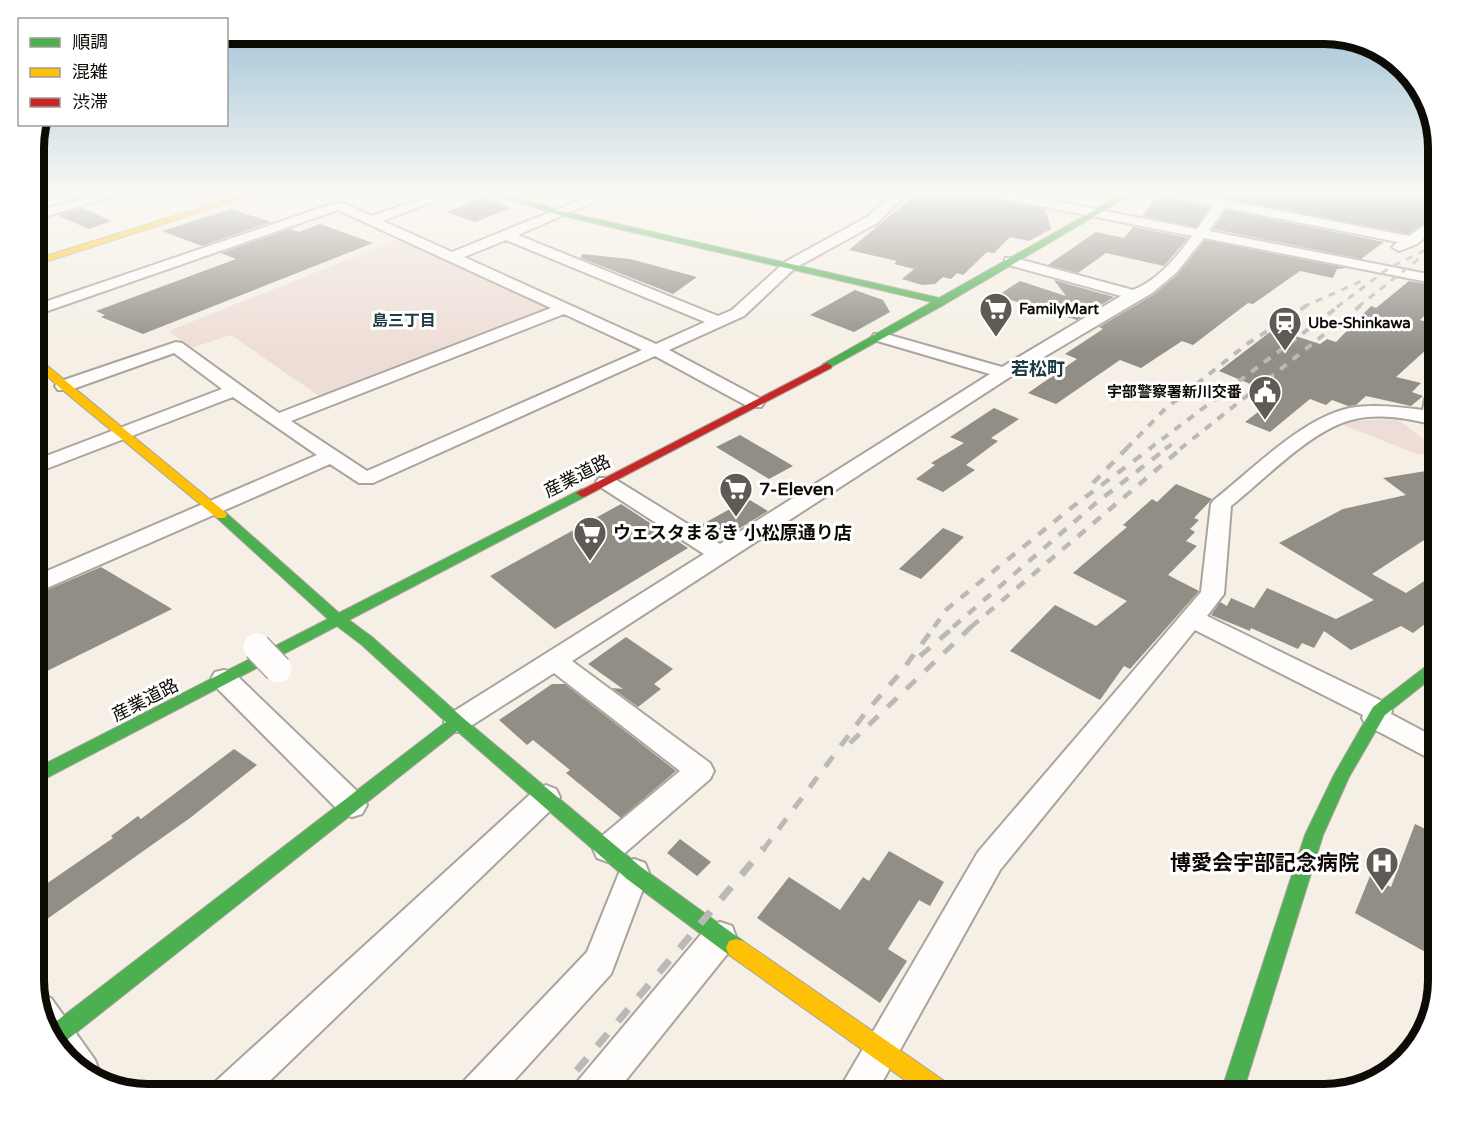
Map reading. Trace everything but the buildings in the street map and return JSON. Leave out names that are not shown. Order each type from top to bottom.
[{"type":"street","points":[[44,251],[60,246]]},
{"type":"street","points":[[44,260],[88,246]]},
{"type":"street","points":[[44,307],[223,246]]},
{"type":"street","points":[[423,246],[656,350],[755,403]]},
{"type":"street","points":[[450,258],[480,246]]},
{"type":"street","points":[[532,246],[719,322]]},
{"type":"street","points":[[704,246],[942,302]]},
{"type":"street","points":[[64,386],[176,347],[277,420],[366,479],[738,313],[790,265],[825,246]]},
{"type":"street","name":"産業道路","points":[[44,772],[880,338],[1036,246]]},
{"type":"street","points":[[54,1025],[352,805],[457,722],[1004,373],[1134,295],[1145,293],[1175,265],[1191,246]]},
{"type":"street","points":[[1271,246],[1428,278]]},
{"type":"street","points":[[1363,264],[1402,246]]},
{"type":"street","points":[[1010,261],[1134,295]]},
{"type":"street","points":[[277,420],[562,309]]},
{"type":"street","points":[[880,338],[1004,373]]},
{"type":"street","points":[[44,367],[211,506],[337,619],[367,641],[457,722],[634,873],[720,937],[930,1084]]},
{"type":"street","points":[[44,464],[235,390]]},
{"type":"street","points":[[862,1084],[989,861],[1212,594],[1221,504],[1329,420],[1363,413],[1428,409]]},
{"type":"street","points":[[44,581],[211,506],[330,456]]},
{"type":"street","points":[[606,482],[720,554]]},
{"type":"street","points":[[1191,618],[1377,715],[1428,746]]},
{"type":"street","points":[[257,647],[278,669]]},
{"type":"street","points":[[554,659],[700,771],[608,849]]},
{"type":"street","points":[[1235,1084],[1314,835],[1342,775],[1377,715],[1428,673]]},
{"type":"street","points":[[224,680],[352,805]]},
{"type":"street","points":[[240,1084],[546,797]]},
{"type":"street","points":[[486,1084],[599,963],[634,873]]},
{"type":"street","points":[[599,1084],[720,937]]},
{"type":"shaded area","points":[[383,246],[414,246],[550,308],[322,398],[231,335],[191,348],[168,331]]},
{"type":"shaded area","points":[[1397,419],[1428,442],[1428,455],[1417,454],[1343,425],[1352,421]]},
{"type":"railway","points":[[1337,307],[1389,268],[1428,249]]},
{"type":"railway","points":[[1358,307],[1421,257]]},
{"type":"railway","points":[[1303,307],[1364,280]]},
{"type":"railway","points":[[1126,449],[1164,410],[1247,344],[1306,306]]},
{"type":"railway","points":[[1149,449],[1339,306]]},
{"type":"railway","points":[[1180,449],[1360,306]]},
{"type":"railway","points":[[1165,449],[1172,444]]},
{"type":"railway","points":[[1093,483],[1127,448]]},
{"type":"railway","points":[[934,627],[947,609],[1071,508],[1151,448]]},
{"type":"railway","points":[[953,627],[1096,503],[1167,448]]},
{"type":"railway","points":[[971,627],[1182,448]]},
{"type":"railway","points":[[763,850],[866,712],[901,672],[935,626]]},
{"type":"railway","points":[[920,656],[955,626]]},
{"type":"railway","points":[[850,743],[972,626]]},
{"type":"railway","points":[[565,1084],[764,848]]},
{"type":"traffic: fast","points":[[699,246],[942,302]]},
{"type":"traffic: fast","points":[[827,366],[1038,246]]},
{"type":"traffic: fast","points":[[44,772],[582,493]]},
{"type":"traffic: fast","points":[[221,515],[337,619],[367,641],[457,722],[634,873],[736,948]]},
{"type":"traffic: fast","points":[[1235,1084],[1314,835],[1342,775],[1379,711],[1428,673]]},
{"type":"traffic: fast","points":[[58,1033],[457,722]]},
{"type":"traffic: slow","points":[[44,260],[88,246]]},
{"type":"traffic: slow","points":[[44,367],[221,515]]},
{"type":"traffic: slow","points":[[736,948],[929,1084]]},
{"type":"traffic: jam","points":[[582,493],[827,366]]},
{"type":"place","name":"FamilyMart","points":[[996,338]]},
{"type":"place","name":"Ube-Shinkawa","points":[[1285,352]]},
{"type":"place","name":"宇部警察署新川交番","points":[[1265,421]]},
{"type":"place","name":"7-Eleven","points":[[736,518]]},
{"type":"place","name":"ウェスタまるき 小松原通り店","points":[[590,562]]},
{"type":"place","name":"博愛会宇部記念病院","points":[[1382,892]]},
{"type":"district","name":"島三丁目","points":[[404,320]]},
{"type":"district","name":"若松町","points":[[1038,369]]}]
